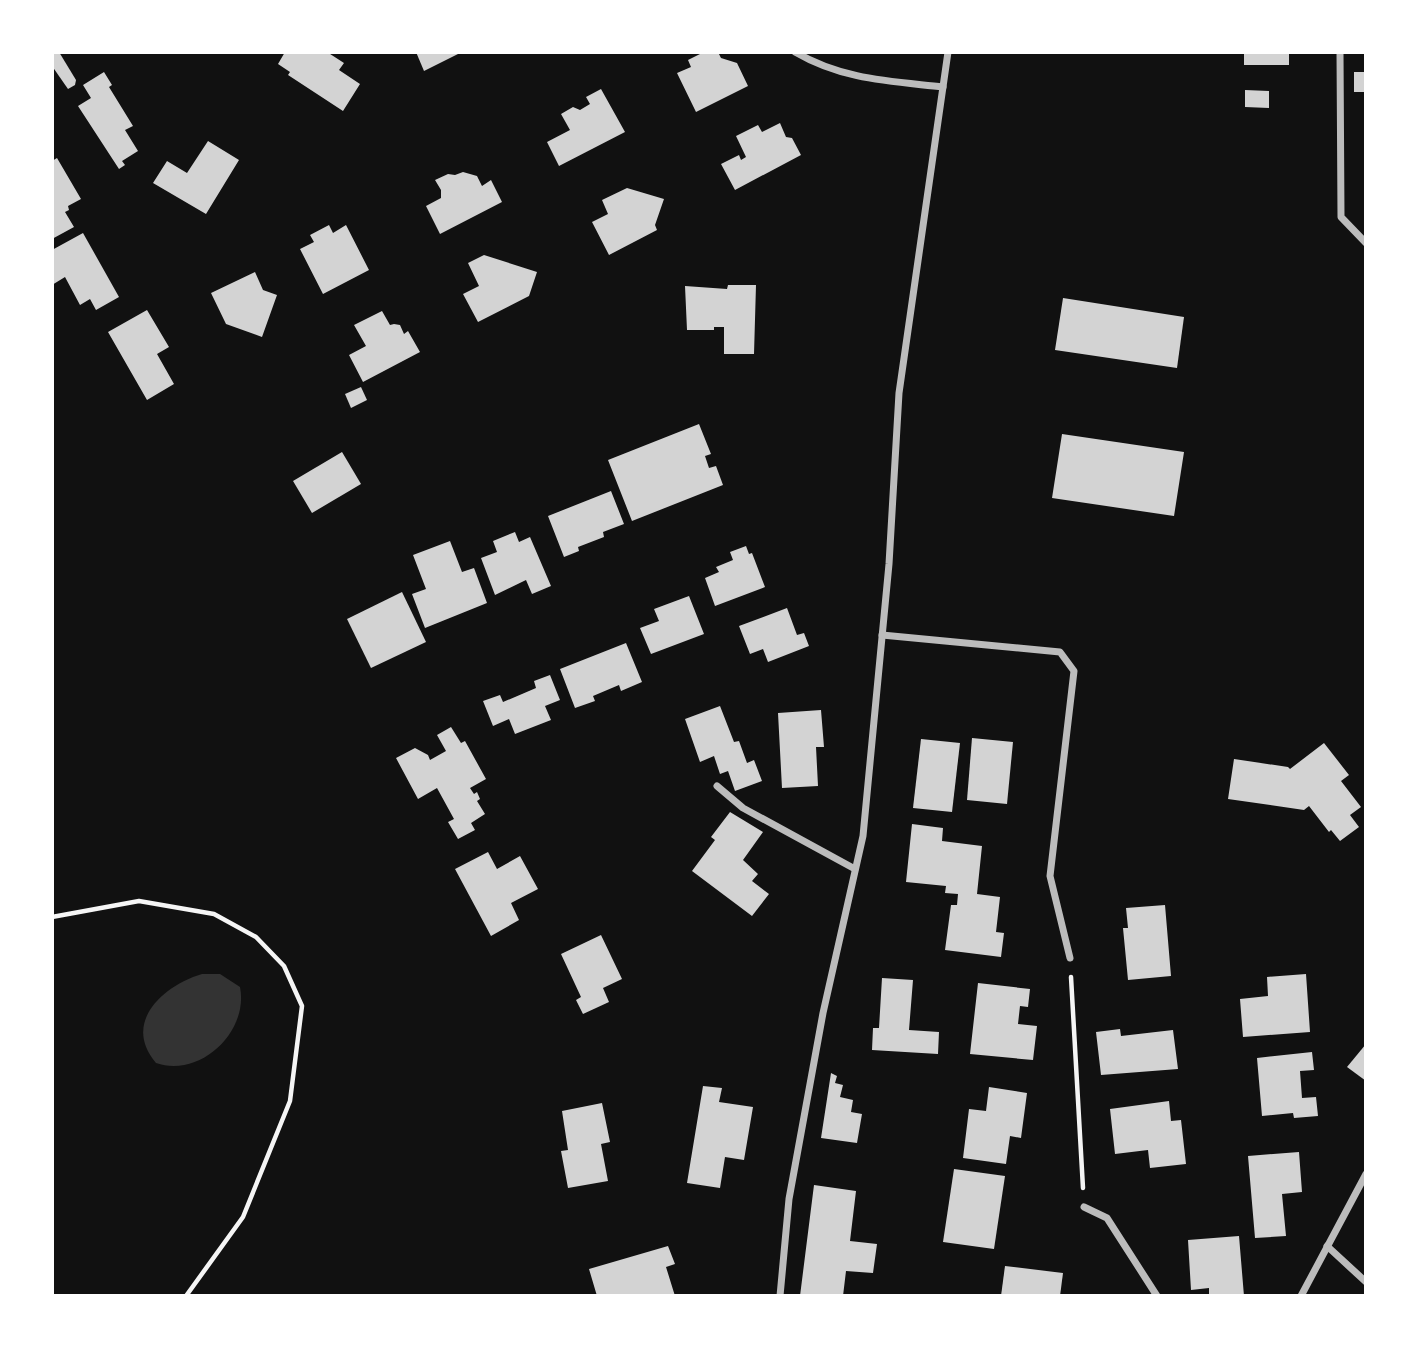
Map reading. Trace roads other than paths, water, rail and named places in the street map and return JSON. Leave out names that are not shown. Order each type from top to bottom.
[{"type":"street","points":[[795,52],[813,63],[856,77],[943,87]]},
{"type":"street","points":[[780,1296],[789,1199],[823,1013],[863,836],[889,564],[899,393],[948,52]]},
{"type":"street","points":[[1340,52],[1341,217],[1366,243]]},
{"type":"street","points":[[883,635],[1060,652],[1074,671],[1051,876],[1070,958]]},
{"type":"street","points":[[717,786],[743,808],[855,869]]},
{"type":"street","points":[[1301,1296],[1366,1174]]},
{"type":"street","points":[[1084,1207],[1107,1218],[1157,1296]]},
{"type":"street","points":[[1327,1245],[1366,1282]]}]
